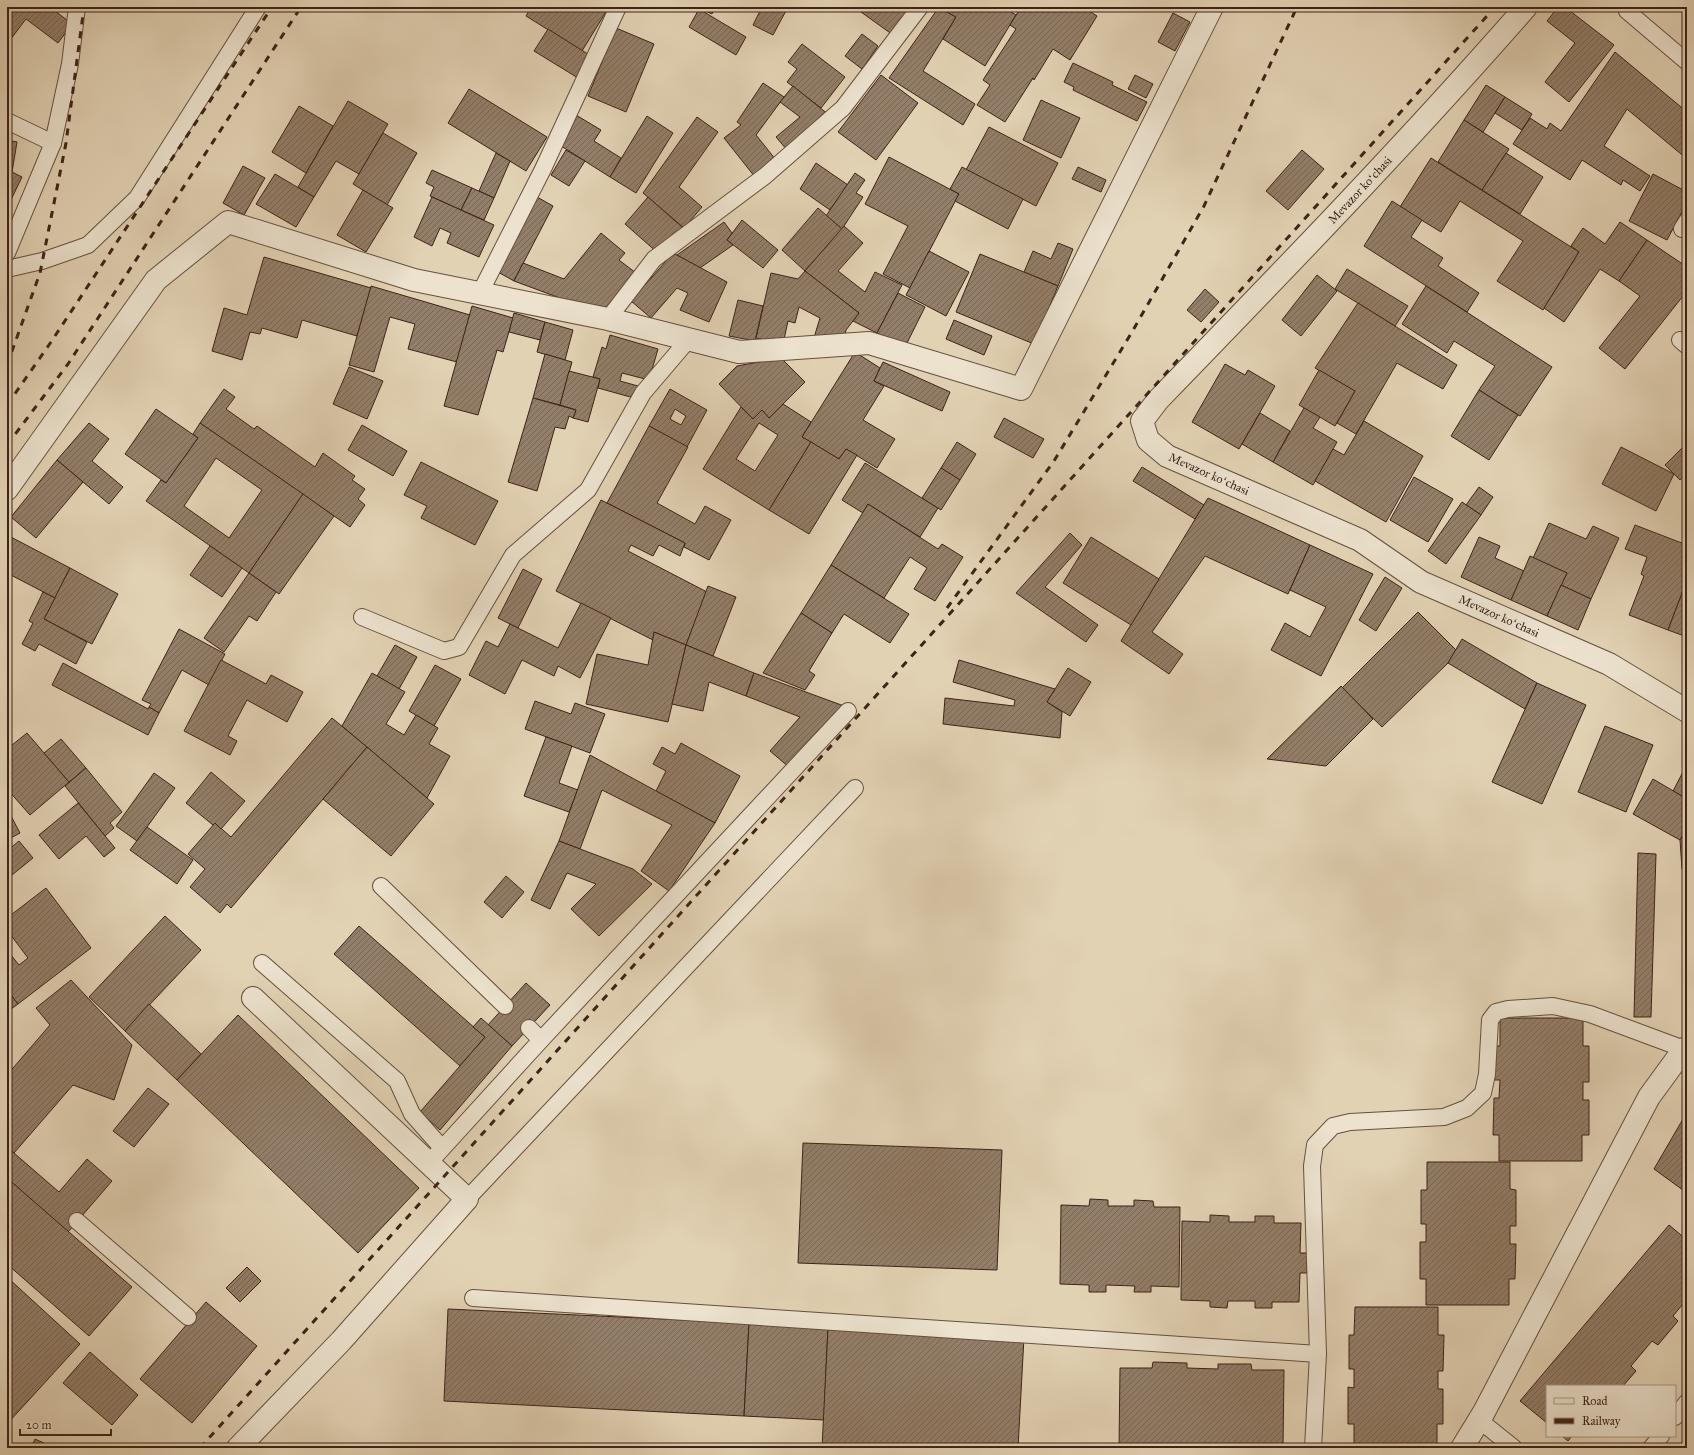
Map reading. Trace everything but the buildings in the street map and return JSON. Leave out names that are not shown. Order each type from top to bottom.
[{"type":"street","points":[[7,489],[156,280],[228,222],[414,280],[608,319],[739,352],[869,342],[1021,389],[1212,7]]},
{"type":"street","name":"Mevazor koʻchasi","points":[[1526,7],[1454,89],[1353,197],[1158,400],[1142,421],[1148,440],[1167,456],[1360,540],[1422,582],[1609,664],[1687,711]]},
{"type":"street","points":[[238,1448],[341,1341],[467,1199],[436,1155],[252,998]]},
{"type":"street","points":[[1462,1448],[1479,1420],[1649,1097],[1686,1050]]},
{"type":"lane","points":[[7,253],[53,143],[70,64],[77,7]]},
{"type":"lane","points":[[7,269],[42,261],[88,245],[137,198],[258,7]]},
{"type":"lane","points":[[480,293],[543,169],[618,7]]},
{"type":"lane","points":[[608,319],[654,259],[765,176],[843,108],[920,7]]},
{"type":"lane","points":[[1626,7],[1627,12],[1687,62]]},
{"type":"lane","points":[[7,121],[53,143]]},
{"type":"lane","points":[[362,617],[444,651],[460,647],[512,555],[588,490],[643,393],[689,339]]},
{"type":"lane","points":[[262,963],[397,1082],[412,1114],[436,1155],[541,1040],[848,711]]},
{"type":"lane","points":[[467,1199],[855,788]]},
{"type":"lane","points":[[381,886],[505,1006]]},
{"type":"lane","points":[[1313,1448],[1318,1354],[1312,1166],[1315,1145],[1333,1126],[1350,1122],[1444,1117],[1467,1108],[1482,1093],[1487,1074],[1490,1020],[1496,1012],[1508,1009],[1553,1006],[1590,1014],[1686,1050]]},
{"type":"lane","points":[[529,1028],[541,1040]]},
{"type":"lane","points":[[77,1221],[188,1317]]},
{"type":"lane","points":[[473,1298],[1318,1354]]},
{"type":"lane","points":[[1676,1416],[1687,1402]]},
{"type":"lane","points":[[1479,1420],[1514,1448]]},
{"type":"lane","points":[[1652,1448],[1660,1437]]},
{"type":"railway","points":[[7,365],[40,273],[66,143],[84,7]]},
{"type":"railway","points":[[7,405],[51,342],[272,7]]},
{"type":"railway","points":[[7,445],[68,364],[301,7]]},
{"type":"railway","points":[[947,608],[1054,461],[1132,332],[1204,206],[1297,7]]},
{"type":"railway","points":[[200,1448],[1495,7]]}]
